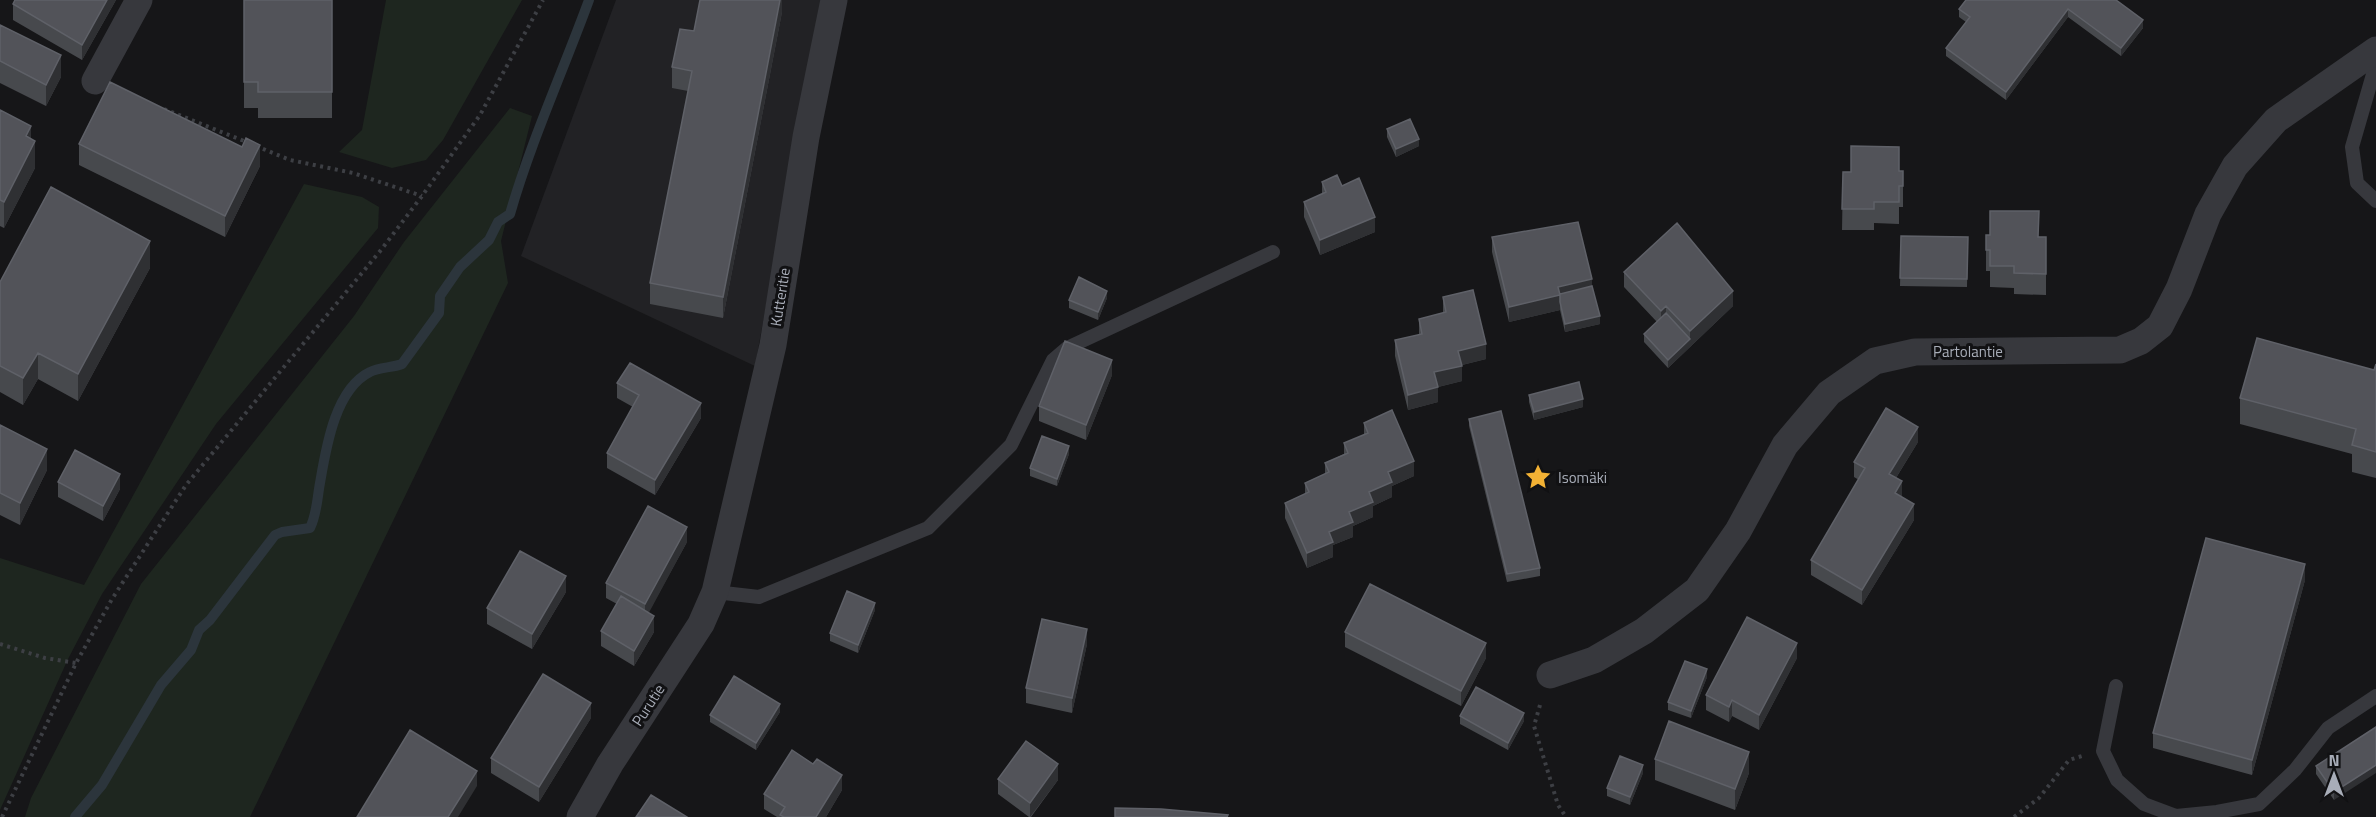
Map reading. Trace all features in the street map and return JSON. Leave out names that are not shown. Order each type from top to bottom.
[{"type":"street","points":[[95,81],[139,0]]},
{"type":"street","name":"Kutteritie","points":[[715,592],[773,345],[806,137],[834,0]]},
{"type":"street","name":"Partolantie","points":[[1550,675],[1594,660],[1614,649],[1644,631],[1697,591],[1738,531],[1785,445],[1829,393],[1875,361],[1915,352],[2120,351],[2141,341],[2160,327],[2180,289],[2208,214],[2235,166],[2277,120],[2376,50]]},
{"type":"street","name":"Purutie","points":[[580,817],[623,744],[701,624],[715,592]]},
{"type":"lane","points":[[2376,64],[2352,147],[2357,183],[2376,201]]},
{"type":"lane","points":[[715,592],[759,597],[928,528],[1011,445],[1053,360],[1067,348],[1274,252]]},
{"type":"lane","points":[[2116,686],[2103,751],[2117,780],[2144,804],[2176,816],[2217,812],[2259,804],[2295,771],[2328,728],[2376,696]]},
{"type":"path","points":[[2,817],[76,663],[112,599],[186,485],[381,250],[422,196],[480,114],[543,0]]},
{"type":"path","points":[[160,107],[290,160],[353,173],[422,196]]},
{"type":"path","points":[[0,644],[45,658],[76,663]]},
{"type":"path","points":[[1550,675],[1534,726],[1558,805],[1566,817]]},
{"type":"path","points":[[2014,817],[2039,798],[2069,760],[2103,751]]},
{"type":"shaded area","points":[[386,0],[522,0],[443,140],[426,160],[392,168],[339,152],[362,130]]},
{"type":"shaded area","points":[[616,0],[822,0],[755,366],[521,256]]},
{"type":"shaded area","points":[[510,108],[532,116],[501,241],[508,283],[250,817],[25,817],[31,798],[141,584],[354,316],[404,242]]},
{"type":"shaded area","points":[[304,184],[362,197],[379,207],[378,228],[216,424],[102,594],[68,659],[0,810],[0,558],[84,585]]},
{"type":"building","points":[[15,0],[107,0],[82,45],[13,4]]},
{"type":"building","points":[[244,0],[332,0],[332,92],[258,92],[258,82],[244,82]]},
{"type":"building","points":[[700,0],[780,0],[723,297],[650,283],[692,71],[672,67],[680,29],[694,31]]},
{"type":"building","points":[[1966,0],[2116,0],[2143,20],[2121,48],[2068,9],[2006,92],[1946,48],[1970,17],[1959,9]]},
{"type":"building","points":[[0,25],[61,55],[46,85],[0,61]]},
{"type":"building","points":[[110,82],[242,147],[246,138],[260,145],[225,216],[79,144]]},
{"type":"building","points":[[0,110],[31,126],[26,136],[35,141],[4,202],[0,200]]},
{"type":"building","points":[[1410,119],[1419,139],[1396,149],[1387,129]]},
{"type":"building","points":[[1851,146],[1899,147],[1899,171],[1903,171],[1903,186],[1899,186],[1899,202],[1874,202],[1874,209],[1842,209],[1843,172],[1851,172]]},
{"type":"building","points":[[1337,175],[1342,186],[1359,178],[1375,217],[1320,240],[1304,202],[1326,192],[1322,182]]},
{"type":"building","points":[[51,187],[150,241],[78,374],[38,353],[23,378],[0,366],[0,282]]},
{"type":"building","points":[[1990,211],[2039,211],[2038,237],[2046,237],[2046,274],[2014,273],[2014,266],[1990,266],[1990,250],[1986,250],[1986,235],[1990,235]]},
{"type":"building","points":[[1578,222],[1592,279],[1558,287],[1560,295],[1509,307],[1492,237]]},
{"type":"building","points":[[1677,223],[1733,291],[1690,331],[1666,306],[1661,311],[1624,272]]},
{"type":"building","points":[[1901,236],[1968,237],[1967,279],[1900,278]]},
{"type":"building","points":[[1079,277],[1107,291],[1098,312],[1069,300]]},
{"type":"building","points":[[1592,286],[1600,316],[1565,324],[1560,294]]},
{"type":"building","points":[[1473,290],[1486,344],[1458,351],[1462,366],[1434,372],[1438,387],[1408,395],[1395,340],[1422,334],[1419,319],[1446,312],[1443,297]]},
{"type":"building","points":[[1666,313],[1690,339],[1668,360],[1644,334]]},
{"type":"building","points":[[2257,338],[2374,370],[2376,364],[2376,452],[2352,445],[2356,429],[2240,398]]},
{"type":"building","points":[[1065,341],[1112,360],[1086,425],[1039,406]]},
{"type":"building","points":[[630,363],[701,403],[655,480],[607,453],[639,395],[617,383]]},
{"type":"building","points":[[1579,382],[1583,399],[1534,412],[1529,395]]},
{"type":"building","points":[[1886,408],[1918,427],[1889,474],[1902,481],[1895,493],[1914,504],[1862,590],[1811,560],[1865,468],[1854,462]]},
{"type":"building","points":[[1392,410],[1414,461],[1388,472],[1392,482],[1369,492],[1373,502],[1349,512],[1353,522],[1329,532],[1333,542],[1307,553],[1285,503],[1309,492],[1305,483],[1329,472],[1325,463],[1348,453],[1344,443],[1368,433],[1364,423]]},
{"type":"building","points":[[1501,411],[1540,568],[1507,574],[1469,419]]},
{"type":"building","points":[[0,425],[47,449],[20,503],[0,493]]},
{"type":"building","points":[[1042,436],[1069,446],[1057,479],[1030,468]]},
{"type":"building","points":[[75,450],[120,474],[103,506],[58,482]]},
{"type":"building","points":[[648,506],[687,527],[645,604],[606,583]]},
{"type":"building","points":[[2206,538],[2305,564],[2252,760],[2153,733]]},
{"type":"building","points":[[520,551],[566,576],[532,634],[487,608]]},
{"type":"building","points":[[1370,584],[1486,643],[1461,691],[1345,632]]},
{"type":"building","points":[[847,591],[875,603],[858,645],[830,633]]},
{"type":"building","points":[[621,596],[654,616],[634,651],[601,631]]},
{"type":"building","points":[[1747,617],[1797,643],[1759,715],[1732,700],[1729,707],[1706,695]]},
{"type":"building","points":[[1042,619],[1087,629],[1072,698],[1026,688]]},
{"type":"building","points":[[1685,661],[1707,669],[1691,711],[1668,702]]},
{"type":"building","points":[[543,674],[591,703],[539,787],[491,758]]},
{"type":"building","points":[[734,676],[780,704],[756,743],[710,715]]},
{"type":"building","points":[[1476,687],[1524,713],[1508,743],[1460,716]]},
{"type":"building","points":[[1669,721],[1749,752],[1735,789],[1655,759]]},
{"type":"building","points":[[2376,727],[2376,765],[2334,792],[2316,766]]},
{"type":"building","points":[[410,730],[477,771],[448,817],[357,817]]},
{"type":"building","points":[[1026,741],[1058,764],[1030,803],[998,779]]},
{"type":"building","points":[[792,750],[813,764],[817,759],[842,775],[816,817],[784,817],[780,815],[785,807],[764,794]]},
{"type":"building","points":[[1620,756],[1643,765],[1630,797],[1607,788]]},
{"type":"building","points":[[651,795],[687,817],[636,817]]},
{"type":"building","points":[[1115,808],[1161,809],[1228,815],[1227,817],[1115,817]]},
{"type":"waterway","points":[[75,817],[102,785],[161,685],[191,650],[199,630],[210,620],[275,535],[310,528],[329,437],[340,405],[348,392],[358,380],[370,372],[402,364],[439,313],[440,296],[460,267],[489,240],[498,222],[510,214],[537,133],[589,0]]},
{"type":"place","name":"Isomäki","points":[[1538,477]]}]
